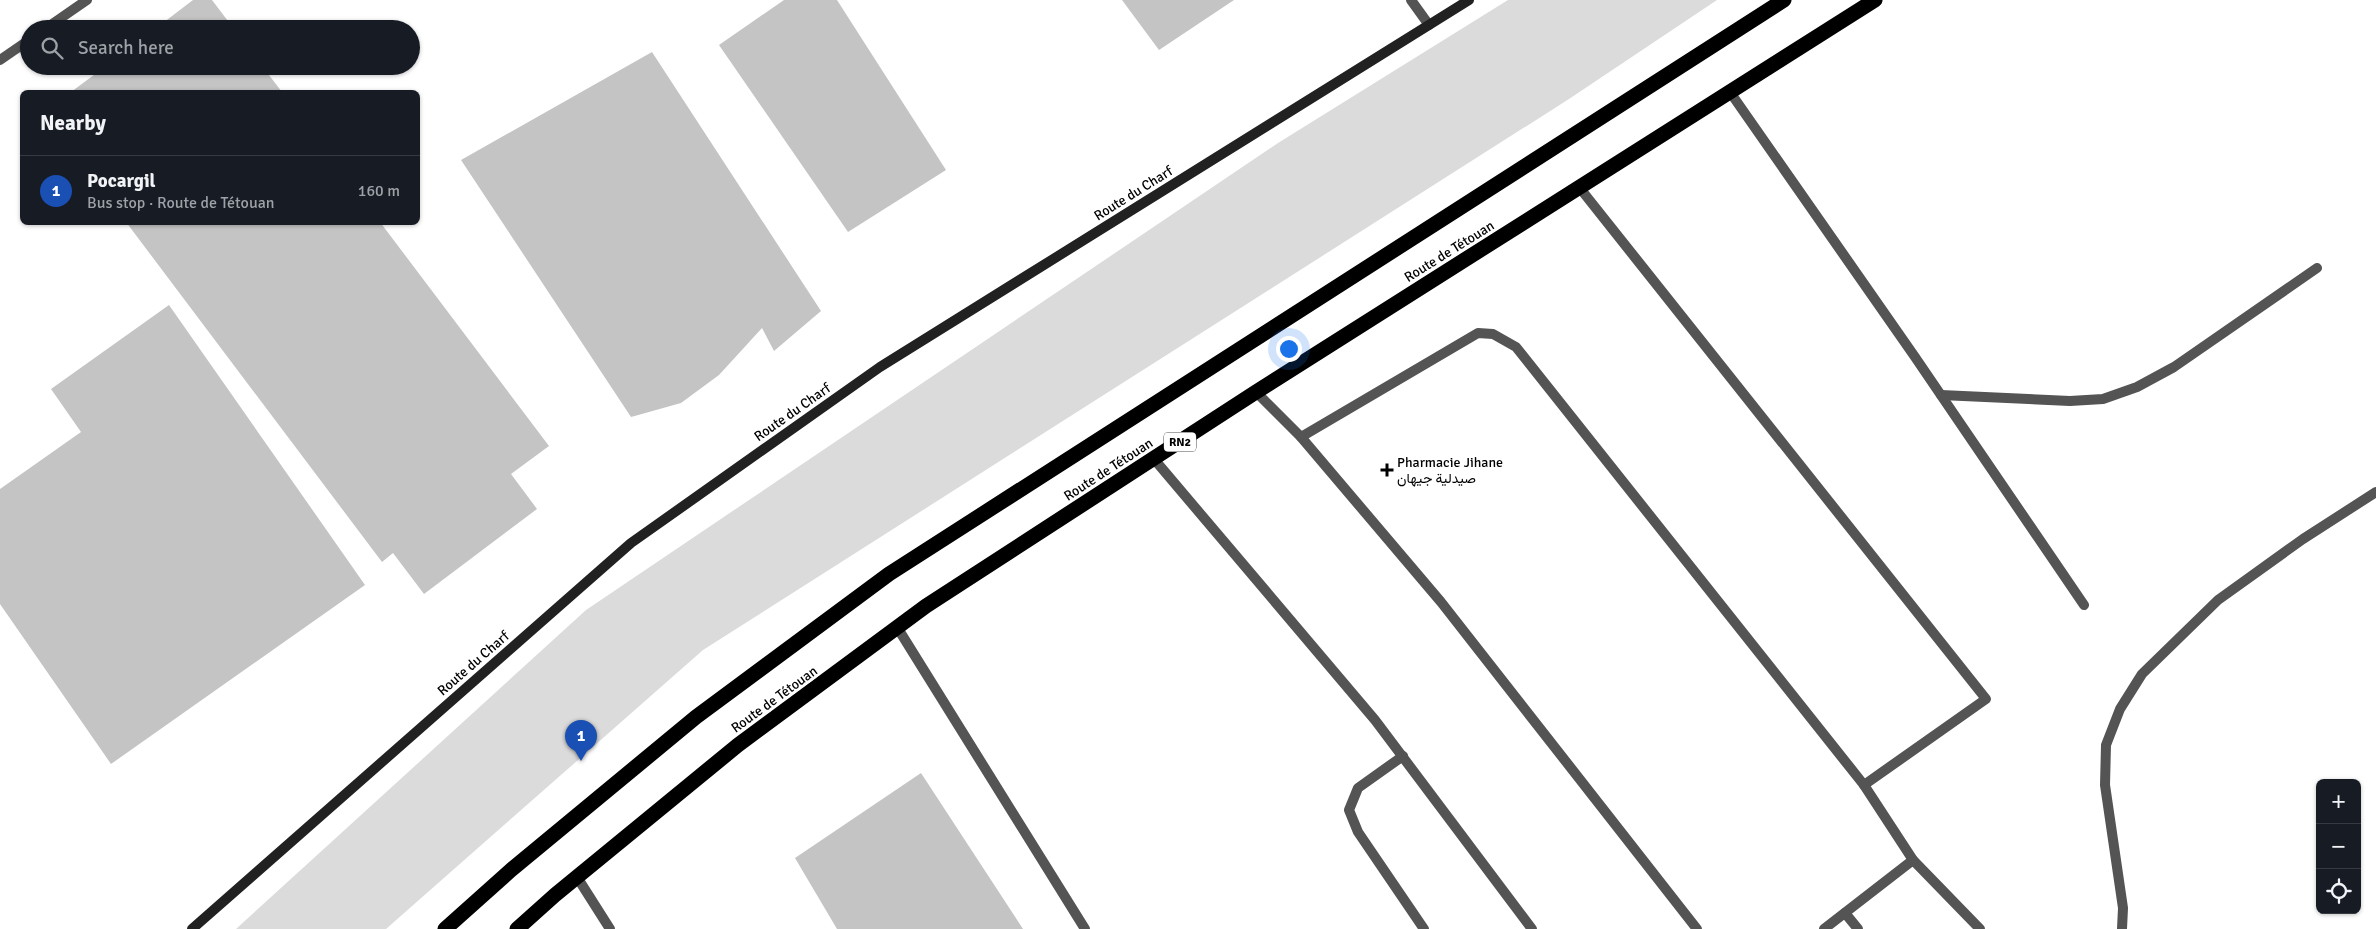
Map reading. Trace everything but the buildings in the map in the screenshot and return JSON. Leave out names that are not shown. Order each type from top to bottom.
[{"type":"highway","points":[[445,929],[511,870],[696,717],[889,574],[1784,0]]},
{"type":"highway","name":"Route de Tétouan","points":[[517,929],[577,877],[738,745],[934,601],[1256,392],[1875,0]]},
{"type":"street","points":[[58,20],[87,0]]},
{"type":"street","points":[[1411,0],[1428,25]]},
{"type":"street","name":"Route du Charf","points":[[192,929],[631,543],[880,367],[1469,0]]},
{"type":"street","points":[[0,60],[20,46]]},
{"type":"street","points":[[1730,92],[1942,395],[2084,605]]},
{"type":"street","points":[[1579,187],[1986,699],[1864,785]]},
{"type":"street","points":[[1942,395],[2070,401],[2103,399],[2137,387],[2174,367],[2317,268]]},
{"type":"street","points":[[1301,437],[1478,333],[1493,334],[1516,347],[1864,785],[1913,860],[1980,929]]},
{"type":"street","points":[[1256,392],[1301,437],[1441,602],[1697,929]]},
{"type":"street","points":[[1154,459],[1369,712],[1404,756],[1532,929]]},
{"type":"street","points":[[2122,929],[2123,908],[2105,785],[2106,745],[2120,709],[2142,674],[2218,600],[2303,539],[2376,492]]},
{"type":"street","points":[[897,627],[1085,929]]},
{"type":"street","points":[[1404,756],[1358,788],[1349,810],[1358,832],[1424,929]]},
{"type":"street","points":[[1824,929],[1913,860]]},
{"type":"street","points":[[577,877],[610,929]]},
{"type":"street","points":[[1845,913],[1858,929]]},
{"type":"shaded area","points":[[1508,0],[1717,0],[1569,99],[703,650],[386,929],[236,929],[586,610],[1278,143]]},
{"type":"place","name":"Pharmacie Jihane صيدلية جيهان","points":[[1387,470]]},
{"type":"place","name":"Pocargil","points":[[581,761]]}]
